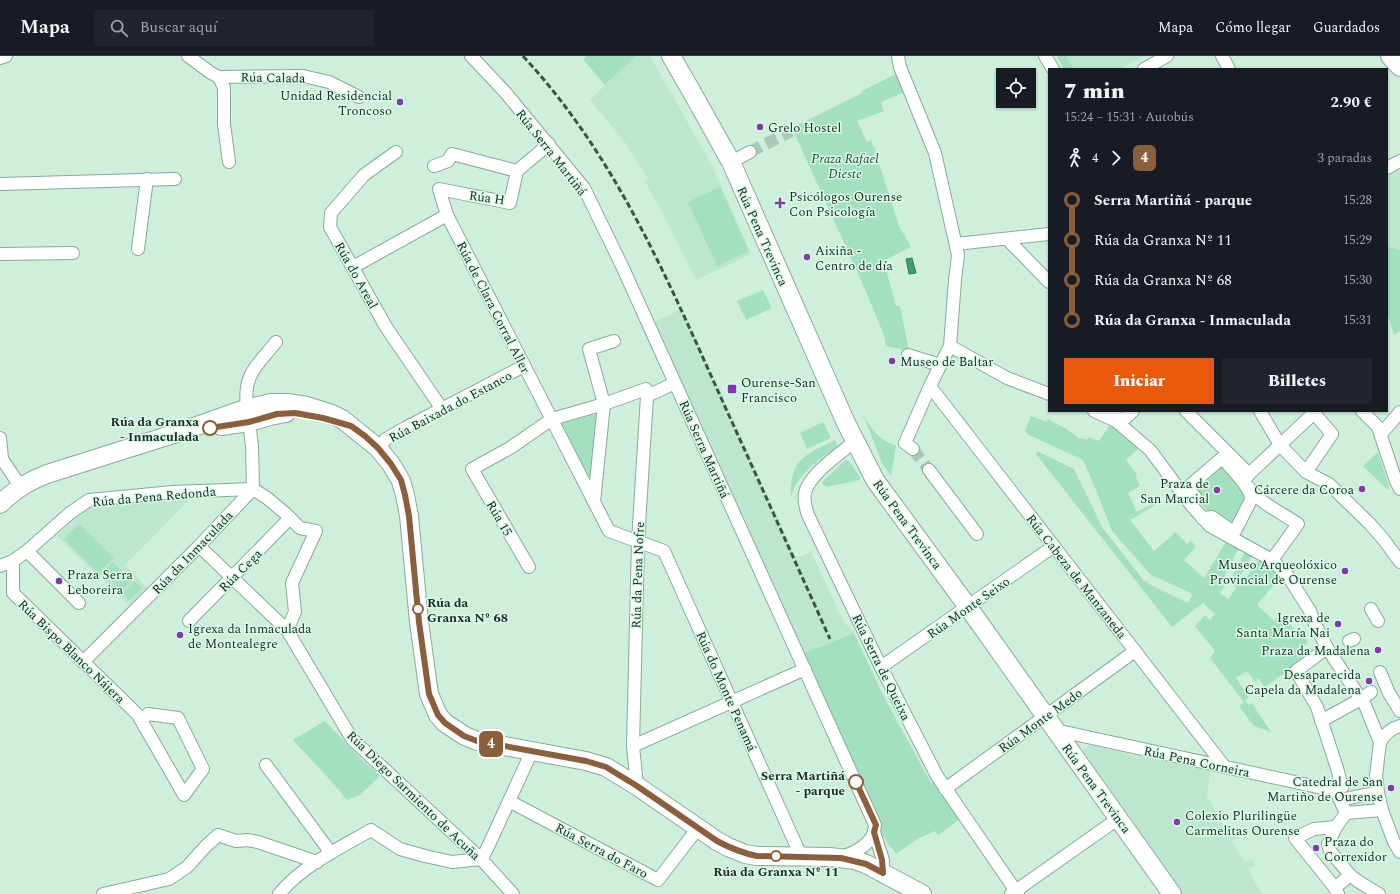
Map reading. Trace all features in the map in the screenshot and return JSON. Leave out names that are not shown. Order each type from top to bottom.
[{"type":"main road","name":"Rúa Pena Trevinca","points":[[671,56],[690,86],[731,162],[855,441],[875,480],[968,607],[1172,894]]},
{"type":"main road","points":[[1390,56],[1400,67]]},
{"type":"main road","points":[[0,504],[20,486],[47,474],[180,432],[248,415],[295,413],[323,418],[351,426],[378,448],[397,474],[403,488],[408,506],[419,622],[429,694],[438,715],[445,723],[464,736],[477,741],[597,764],[615,771],[698,828],[728,847],[744,854],[757,856],[841,858],[866,864],[922,894]]},
{"type":"street","points":[[0,58],[6,56]]},
{"type":"street","points":[[188,56],[219,76],[224,88],[224,124],[229,162]]},
{"type":"street","name":"Rúa Serra Martiñá","points":[[471,56],[505,92],[584,188],[676,383],[805,669],[875,829],[882,860],[883,873]]},
{"type":"street","points":[[898,56],[900,67],[934,154],[958,255],[950,346],[930,387],[909,446]]},
{"type":"street","points":[[1045,56],[1053,68]]},
{"type":"street","points":[[1146,68],[1167,56]]},
{"type":"street","points":[[1222,56],[1228,68]]},
{"type":"street","name":"Rúa Calada","points":[[219,76],[303,76],[329,82],[359,97]]},
{"type":"street","points":[[434,166],[448,161],[452,154],[517,171],[549,144]]},
{"type":"street","name":"Rúa do Areal","points":[[396,152],[364,175],[330,213],[330,227],[386,327],[442,409]]},
{"type":"street","points":[[731,162],[750,152]]},
{"type":"street","points":[[1388,168],[1400,162]]},
{"type":"street","name":"Rúa H","points":[[441,193],[439,189],[510,203],[517,171]]},
{"type":"street","points":[[0,184],[175,178]]},
{"type":"street","points":[[138,248],[147,179]]},
{"type":"street","name":"Rúa de Clara Corral Aller","points":[[441,193],[447,215],[594,502]]},
{"type":"street","points":[[353,267],[447,215]]},
{"type":"street","points":[[956,244],[1048,234]]},
{"type":"street","points":[[1007,238],[1048,281]]},
{"type":"street","points":[[0,254],[73,253]]},
{"type":"street","points":[[594,502],[604,404],[589,349],[614,341]]},
{"type":"street","points":[[276,342],[249,375],[246,395],[252,446],[253,489],[267,498],[300,528],[316,531],[292,583],[295,612],[287,630]]},
{"type":"street","points":[[950,346],[1007,378],[1048,394]]},
{"type":"street","points":[[908,355],[940,365]]},
{"type":"street","name":"Rúa Baixada do Estanco","points":[[378,448],[386,439],[405,428],[524,366]]},
{"type":"street","points":[[552,418],[604,404],[646,389],[647,396],[676,383]]},
{"type":"street","name":"Rúa Cabeza de Manzaneda","points":[[930,387],[1224,766]]},
{"type":"street","name":"Rúa da Pena Nofre","points":[[637,786],[633,746],[634,685],[638,542],[647,396]]},
{"type":"street","points":[[1099,412],[1117,416],[1150,450],[1201,517],[1210,526],[1272,560],[1288,576],[1310,611],[1327,648],[1366,696],[1365,704],[1380,742]]},
{"type":"street","points":[[1107,412],[1123,420],[1132,412]]},
{"type":"street","points":[[1187,412],[1249,474]]},
{"type":"street","points":[[1261,412],[1280,445],[1306,472],[1330,484],[1370,524],[1400,562]]},
{"type":"street","points":[[1272,560],[1298,524],[1255,496],[1248,489],[1244,481],[1249,474],[1314,412],[1332,434],[1306,472]]},
{"type":"street","points":[[1363,412],[1378,427],[1400,489]]},
{"type":"street","points":[[1381,434],[1400,412]]},
{"type":"street","name":"Rúa 15","points":[[529,567],[472,469],[510,448],[552,418]]},
{"type":"street","points":[[0,438],[2,458],[20,486]]},
{"type":"street","name":"Rúa Serra de Queixa","points":[[855,441],[819,472],[806,488],[804,502],[808,515],[881,667],[937,776],[1015,893]]},
{"type":"street","points":[[1222,458],[1242,481],[1251,495],[1251,500],[1234,531],[1212,517],[1201,517],[1204,510],[1187,488],[1222,458]]},
{"type":"street","points":[[929,470],[977,534]]},
{"type":"street","name":"Rúa da Inmaculada","points":[[83,662],[199,546],[253,489]]},
{"type":"street","name":"Rúa da Pena Redonda","points":[[0,566],[13,561],[27,551],[70,513],[89,500],[173,492],[253,489]]},
{"type":"street","name":"Rúa do Monte Penamá","points":[[594,502],[609,531],[664,551],[801,856]]},
{"type":"street","name":"Rúa Cega","points":[[189,621],[290,518]]},
{"type":"street","name":"Rúa Diego Sarmiento de Acuña","points":[[199,546],[287,630],[352,739],[481,859],[513,894]]},
{"type":"street","name":"Rúa Monte Seixo","points":[[881,667],[1054,546]]},
{"type":"street","points":[[27,551],[80,603]]},
{"type":"street","name":"Rúa Bispo Blanco Nájera","points":[[13,561],[13,593],[139,717],[184,795],[203,769],[178,718],[148,714],[139,717]]},
{"type":"street","points":[[1371,609],[1378,621]]},
{"type":"street","points":[[1327,648],[1296,671],[1317,707],[1337,768],[1345,814],[1336,826],[1328,844],[1330,851],[1354,879],[1359,880],[1379,894]]},
{"type":"street","name":"Rúa Monte Medo","points":[[945,789],[1051,723],[1135,651]]},
{"type":"street","points":[[633,746],[805,669]]},
{"type":"street","points":[[1382,679],[1394,703],[1400,711]]},
{"type":"street","points":[[1321,721],[1366,696]]},
{"type":"street","name":"Rúa Pena Corneira","points":[[1051,723],[1224,766],[1341,791]]},
{"type":"street","points":[[1400,726],[1394,728],[1383,737],[1380,742],[1372,777],[1378,792],[1382,810],[1400,850]]},
{"type":"street","points":[[279,894],[287,884],[316,862],[371,830],[400,849],[425,856],[452,862],[481,859],[532,751]]},
{"type":"street","points":[[266,765],[331,853]]},
{"type":"street","points":[[1341,791],[1378,792]]},
{"type":"street","name":"Rúa Serra do Faro","points":[[509,801],[658,880],[698,828]]},
{"type":"street","points":[[1345,814],[1382,810]]},
{"type":"street","points":[[1015,893],[1119,818]]},
{"type":"street","points":[[1336,826],[1314,829],[1295,838],[1336,891],[1350,875]]},
{"type":"street","points":[[841,858],[864,846],[871,839],[875,829]]},
{"type":"street","points":[[103,894],[169,879],[187,867],[218,835],[236,841],[247,840],[258,842],[316,862]]},
{"type":"shaded area","points":[[636,56],[650,56],[711,164],[751,254],[696,280],[645,181],[648,179],[646,175],[624,141],[590,100]]},
{"type":"shaded area","points":[[1057,56],[1143,56],[1123,68],[1063,68]]},
{"type":"shaded area","points":[[1400,170],[1400,250],[1388,246],[1388,176]]},
{"type":"shaded area","points":[[912,258],[916,273],[909,274],[906,259]]},
{"type":"shaded area","points":[[683,310],[796,558],[811,552],[843,621],[854,633],[802,654],[652,323]]},
{"type":"shaded area","points":[[184,496],[190,499],[125,565],[147,588],[129,605],[57,536],[87,507],[101,502]]},
{"type":"shaded area","name":"Colexio Plurilingüe Carmelitas Ourense","points":[[1091,745],[1210,771],[1207,796],[1229,835],[1237,831],[1240,837],[1232,841],[1245,863],[1252,859],[1255,865],[1248,869],[1256,885],[1263,894],[1183,894],[1083,750]]},
{"type":"green space","points":[[586,56],[636,56],[605,85],[583,59]]},
{"type":"green space","points":[[1066,56],[1073,68],[1063,68],[1057,57]]},
{"type":"green space","name":"Praza Rafael Dieste","points":[[896,74],[905,92],[881,102],[884,111],[857,121],[867,142],[871,140],[873,147],[875,147],[877,163],[879,163],[899,226],[911,247],[884,262],[896,306],[900,306],[909,351],[886,346],[884,335],[864,287],[792,128]]},
{"type":"green space","points":[[720,187],[749,251],[717,266],[688,202]]},
{"type":"green space","points":[[1388,246],[1400,250],[1400,331],[1394,335],[1388,316]]},
{"type":"green space","points":[[763,290],[772,308],[746,320],[737,301]]},
{"type":"green space","points":[[597,414],[592,482],[560,423]]},
{"type":"green space","points":[[863,414],[880,437],[896,446],[891,476],[882,463]]},
{"type":"green space","points":[[1031,416],[1047,422],[1048,419],[1068,430],[1080,439],[1087,440],[1088,437],[1099,441],[1110,425],[1127,433],[1141,446],[1126,460],[1137,475],[1136,477],[1140,486],[1128,493],[1137,512],[1161,499],[1162,501],[1130,520],[1154,551],[1176,532],[1187,544],[1191,541],[1196,546],[1184,560],[1204,578],[1227,540],[1239,547],[1221,583],[1225,586],[1220,593],[1228,599],[1236,588],[1230,581],[1246,550],[1253,554],[1240,576],[1245,579],[1260,558],[1282,575],[1257,605],[1274,621],[1280,615],[1308,642],[1301,649],[1307,657],[1265,687],[1258,678],[1256,683],[1247,671],[1236,678],[1249,697],[1245,700],[1249,705],[1252,703],[1271,732],[1254,726],[1239,706],[1244,702],[1210,658],[1215,651],[1195,626],[1205,615],[1210,620],[1215,614],[1203,603],[1172,627],[1036,454],[1037,451],[1074,469],[1102,527],[1145,582],[1147,581],[1149,584],[1188,603],[1193,594],[1151,575],[1112,531],[1083,460],[1027,434],[1025,431]]},
{"type":"green space","points":[[823,422],[831,438],[807,449],[800,433]]},
{"type":"green space","points":[[835,440],[837,445],[836,447],[809,468],[798,481],[791,496],[793,473],[801,459]]},
{"type":"green space","points":[[1378,452],[1389,487],[1388,490],[1363,466]]},
{"type":"green space","points":[[846,460],[849,461],[860,477],[860,480],[826,487],[822,483]]},
{"type":"green space","name":"Praza de San Marcial","points":[[1227,461],[1252,496],[1235,527],[1215,516],[1205,508],[1192,491]]},
{"type":"green space","points":[[79,524],[114,558],[98,573],[64,539]]},
{"type":"green space","points":[[113,562],[132,581],[122,591],[103,572]]},
{"type":"green space","points":[[135,582],[142,588],[129,600],[122,594]]},
{"type":"green space","points":[[854,633],[882,693],[931,783],[934,781],[959,820],[938,835],[935,831],[919,838],[896,854],[887,842],[878,825],[802,654]]},
{"type":"green space","points":[[325,721],[359,757],[380,776],[360,795],[347,800],[293,740]]},
{"type":"tunnel","points":[[750,152],[791,131]]},
{"type":"tunnel","points":[[913,449],[929,470]]},
{"type":"railway","points":[[523,56],[556,94],[585,134],[612,176],[636,219],[681,309],[830,639]]},
{"type":"bus line","name":"4","points":[[210,428],[249,422],[277,414],[295,413],[308,415],[351,426],[365,436],[385,456],[401,480],[408,506],[419,622],[429,694],[438,715],[445,723],[464,736],[493,745],[586,761],[606,767],[615,771],[717,841],[744,854],[757,856],[819,856],[856,860],[883,873],[882,860],[874,832],[876,825],[856,782]]},
{"type":"place","name":"Unidad Residencial Troncoso","points":[[400,102]]},
{"type":"place","name":"Grelo Hostel","points":[[760,127]]},
{"type":"place","name":"Psicólogos Ourense Con Psicología","points":[[780,203]]},
{"type":"place","name":"Aixiña - Centro de día","points":[[807,257]]},
{"type":"place","name":"Museo de Baltar","points":[[892,361]]},
{"type":"place","name":"Ourense-San Francisco","points":[[732,389]]},
{"type":"place","name":"Rúa da Granxa - Inmaculada","points":[[210,428]]},
{"type":"place","name":"Cárcere da Coroa","points":[[1362,489]]},
{"type":"place","name":"Praza de San Marcial","points":[[1217,490]]},
{"type":"place","name":"Museo Arqueolóxico Provincial de Ourense","points":[[1345,571]]},
{"type":"place","name":"Praza Serra Leboreira","points":[[59,581]]},
{"type":"place","name":"Rúa da Granxa Nº 68","points":[[418,609]]},
{"type":"place","name":"Igrexa de Santa María Nai","points":[[1338,624]]},
{"type":"place","name":"Igrexa da Inmaculada de Montealegre","points":[[180,635]]},
{"type":"place","name":"Praza da Madalena","points":[[1378,650]]},
{"type":"place","name":"Desaparecida Capela da Madalena","points":[[1369,681]]},
{"type":"place","name":"Serra Martiñá - parque","points":[[856,782]]},
{"type":"place","name":"Catedral de San Martiño de Ourense","points":[[1391,788]]},
{"type":"place","name":"Colexio Plurilingüe Carmelitas Ourense","points":[[1177,822]]},
{"type":"place","name":"Praza do Correxidor","points":[[1316,848]]},
{"type":"place","name":"Rúa da Granxa Nº 11","points":[[776,856]]}]
